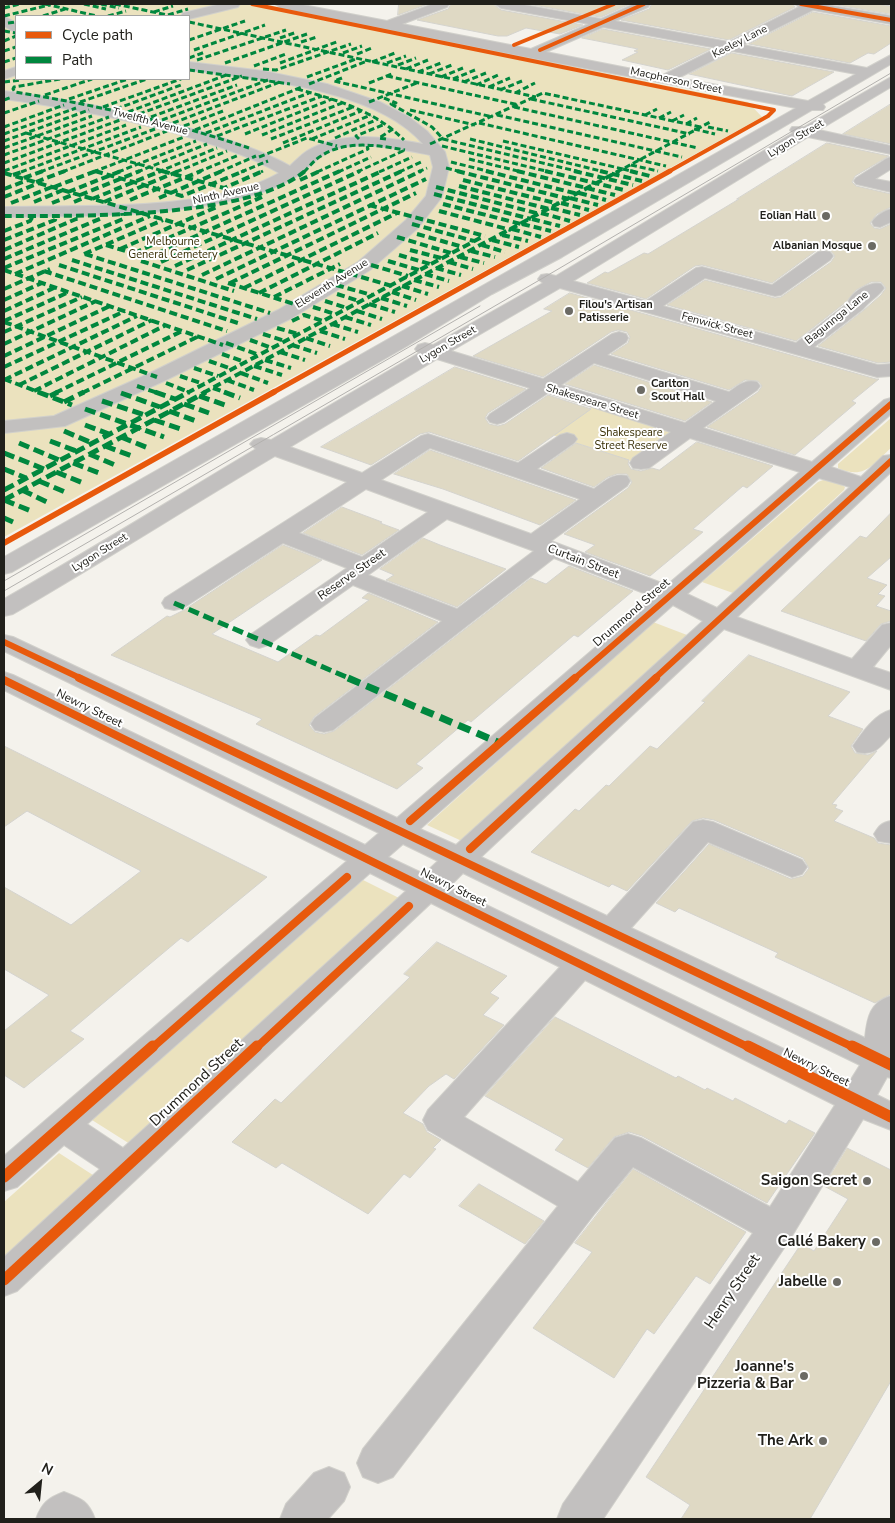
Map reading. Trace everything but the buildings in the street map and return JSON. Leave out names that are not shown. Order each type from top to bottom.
[{"type":"street","points":[[190,15],[234,4]]},
{"type":"street","name":"Macpherson Street","points":[[281,4],[331,12]]},
{"type":"street","name":"Macpherson Street","points":[[298,4],[838,114]]},
{"type":"street","points":[[390,24],[443,4]]},
{"type":"street","points":[[501,4],[869,72]]},
{"type":"street","points":[[510,48],[614,4]]},
{"type":"street","points":[[535,53],[644,4]]},
{"type":"street","points":[[809,4],[890,19]]},
{"type":"street","name":"Keeley Lane","points":[[665,79],[730,47],[809,4]]},
{"type":"street","points":[[852,12],[868,4]]},
{"type":"street","points":[[4,20],[15,28]]},
{"type":"street","name":"Lygon Street","points":[[4,567],[400,342],[519,272],[556,253],[891,59]]},
{"type":"street","points":[[190,66],[284,79],[322,87],[357,98],[382,108],[414,126],[437,152]]},
{"type":"street","name":"Lygon Street","points":[[4,609],[76,568],[150,521],[435,352],[602,257],[652,224],[891,81]]},
{"type":"street","name":"Twelfth Avenue","points":[[4,95],[115,112],[182,130],[242,150],[277,165],[290,173]]},
{"type":"street","points":[[781,123],[891,150]]},
{"type":"street","points":[[812,130],[891,143]]},
{"type":"street","name":"Ninth Avenue","points":[[4,212],[128,209],[205,201],[257,188],[290,173],[314,154],[344,144],[394,143],[437,152]]},
{"type":"street","name":"Eleventh Avenue","points":[[4,427],[58,422],[285,314],[364,266],[412,224],[434,197],[441,167],[437,152]]},
{"type":"street","points":[[891,162],[862,181],[891,188]]},
{"type":"street","points":[[650,307],[702,272],[775,291],[824,256]]},
{"type":"street","name":"Fenwick Street","points":[[519,272],[887,374]]},
{"type":"street","name":"Bagunnga Lane","points":[[800,349],[857,305],[857,301],[875,288]]},
{"type":"street","points":[[497,418],[618,338]]},
{"type":"street","name":"Shakespeare Street","points":[[400,342],[865,485]]},
{"type":"street","points":[[591,356],[732,399]]},
{"type":"street","points":[[641,463],[750,386]]},
{"type":"street","name":"Drummond Street","points":[[4,1177],[399,830],[891,404]]},
{"type":"street","points":[[4,446],[58,422]]},
{"type":"street","name":"Curtain Street","points":[[237,435],[543,546],[670,595],[719,619],[891,682]]},
{"type":"street","points":[[521,471],[567,439]]},
{"type":"street","points":[[174,603],[428,440],[596,497]]},
{"type":"street","name":"Drummond Street","points":[[4,1280],[891,461]]},
{"type":"street","points":[[324,724],[460,619],[596,497],[619,481]]},
{"type":"street","name":"Reserve Street","points":[[259,640],[444,511]]},
{"type":"street","points":[[281,534],[460,619]]},
{"type":"street","points":[[857,669],[891,630]]},
{"type":"street","name":"Newry Street","points":[[4,642],[886,1062]]},
{"type":"street","name":"Newry Street","points":[[4,680],[891,1118]]},
{"type":"street","points":[[867,746],[891,718]]},
{"type":"street","points":[[612,931],[704,829],[792,867]]},
{"type":"street","points":[[582,964],[440,1120],[582,1202]]},
{"type":"street","points":[[886,1062],[883,1020],[891,1008]]},
{"type":"street","name":"Henry Street","points":[[578,1519],[777,1228],[856,1100],[886,1062]]},
{"type":"street","points":[[63,1126],[126,1168]]},
{"type":"street","points":[[378,1463],[582,1202],[628,1148],[777,1228]]},
{"type":"street","points":[[301,1519],[328,1487]]},
{"type":"street","points":[[56,1519],[64,1512],[74,1519]]},
{"type":"green space","name":"Melbourne General Cemetery","points":[[4,4],[264,4],[748,102],[762,117],[4,537]]},
{"type":"green space","name":"Shakespeare Street Reserve","points":[[594,406],[686,435],[646,466],[552,435]]},
{"type":"green space","points":[[891,418],[891,448],[873,465],[867,469],[855,472],[838,468],[838,464]]},
{"type":"green space","points":[[823,480],[836,482],[845,487],[844,490],[733,593],[702,582],[818,482]]},
{"type":"green space","points":[[653,622],[687,635],[464,842],[427,825]]},
{"type":"green space","points":[[363,880],[399,898],[130,1144],[92,1120]]},
{"type":"green space","points":[[59,1153],[96,1177],[4,1260],[4,1202]]},
{"type":"tram line","points":[[4,591],[543,278],[891,73]]},
{"type":"tram line","points":[[4,581],[480,306]]},
{"type":"marked path","points":[[4,8],[20,4]]},
{"type":"marked path","points":[[45,4],[93,15]]},
{"type":"marked path","points":[[84,4],[106,9]]},
{"type":"marked path","points":[[101,4],[119,8]]},
{"type":"marked path","points":[[115,4],[167,15]]},
{"type":"marked path","points":[[4,16],[49,5]]},
{"type":"marked path","points":[[154,12],[173,6]]},
{"type":"marked path","points":[[46,15],[65,9]]},
{"type":"marked path","points":[[168,15],[188,9]]},
{"type":"marked path","points":[[112,15],[126,11]]},
{"type":"marked path","points":[[190,40],[245,21]]},
{"type":"marked path","points":[[8,23],[15,22]]},
{"type":"marked path","points":[[190,22],[536,97]]},
{"type":"marked path","points":[[194,50],[265,25]]},
{"type":"marked path","points":[[197,60],[286,30]]},
{"type":"marked path","points":[[4,31],[15,33]]},
{"type":"marked path","points":[[280,38],[297,32]]},
{"type":"marked path","points":[[225,63],[307,34]]},
{"type":"marked path","points":[[4,41],[15,36]]},
{"type":"marked path","points":[[301,42],[317,37]]},
{"type":"marked path","points":[[280,63],[339,41]]},
{"type":"marked path","points":[[263,69],[276,70],[351,44]]},
{"type":"marked path","points":[[343,53],[362,46]]},
{"type":"marked path","points":[[4,51],[15,47]]},
{"type":"marked path","points":[[357,54],[372,48]]},
{"type":"marked path","points":[[190,58],[205,52]]},
{"type":"marked path","points":[[372,62],[395,53]]},
{"type":"marked path","points":[[254,66],[286,54]]},
{"type":"marked path","points":[[387,63],[406,56]]},
{"type":"marked path","points":[[4,62],[15,58]]},
{"type":"marked path","points":[[398,65],[416,58]]},
{"type":"marked path","points":[[307,77],[356,59]]},
{"type":"marked path","points":[[406,69],[428,60]]},
{"type":"marked path","points":[[309,84],[367,61]]},
{"type":"marked path","points":[[418,72],[441,63]]},
{"type":"marked path","points":[[429,74],[452,65]]},
{"type":"marked path","points":[[441,77],[463,68]]},
{"type":"marked path","points":[[190,70],[290,84]]},
{"type":"marked path","points":[[453,79],[475,70]]},
{"type":"marked path","points":[[464,82],[486,73]]},
{"type":"marked path","points":[[128,112],[229,74]]},
{"type":"marked path","points":[[369,83],[392,74]]},
{"type":"marked path","points":[[476,85],[498,75]]},
{"type":"marked path","points":[[139,114],[242,76]]},
{"type":"marked path","points":[[387,76],[519,105]]},
{"type":"marked path","points":[[342,78],[334,81],[493,117]]},
{"type":"marked path","points":[[489,87],[510,78]]},
{"type":"marked path","points":[[4,82],[21,80]]},
{"type":"marked path","points":[[54,80],[14,87],[13,89],[15,92],[75,102],[163,122],[249,148]]},
{"type":"marked path","points":[[45,95],[89,80]]},
{"type":"marked path","points":[[69,99],[125,80]]},
{"type":"marked path","points":[[80,102],[144,80]]},
{"type":"marked path","points":[[103,107],[178,80]]},
{"type":"marked path","points":[[162,120],[268,80]]},
{"type":"marked path","points":[[500,90],[522,81]]},
{"type":"marked path","points":[[173,123],[280,82]]},
{"type":"marked path","points":[[369,102],[419,82]]},
{"type":"marked path","points":[[515,93],[535,83]]},
{"type":"marked path","points":[[116,109],[181,85]]},
{"type":"marked path","points":[[151,117],[237,85]]},
{"type":"marked path","points":[[195,130],[302,87]]},
{"type":"marked path","points":[[297,89],[340,101],[368,113],[382,120],[404,140]]},
{"type":"marked path","points":[[206,133],[309,93]]},
{"type":"marked path","points":[[430,144],[543,93],[701,127]]},
{"type":"marked path","points":[[217,136],[322,96]]},
{"type":"marked path","points":[[4,100],[12,97]]},
{"type":"marked path","points":[[384,98],[396,103],[391,104],[432,127],[443,139],[633,185]]},
{"type":"marked path","points":[[245,134],[332,99]]},
{"type":"marked path","points":[[531,99],[690,134]]},
{"type":"marked path","points":[[4,113],[39,101]]},
{"type":"marked path","points":[[262,135],[342,103]]},
{"type":"marked path","points":[[4,127],[64,105]]},
{"type":"marked path","points":[[271,139],[353,107]]},
{"type":"marked path","points":[[514,107],[698,148]]},
{"type":"marked path","points":[[4,134],[76,108]]},
{"type":"marked path","points":[[645,115],[657,109]]},
{"type":"marked path","points":[[4,141],[89,110]]},
{"type":"marked path","points":[[410,110],[475,125]]},
{"type":"marked path","points":[[184,126],[223,111]]},
{"type":"marked path","points":[[283,143],[361,111]]},
{"type":"marked path","points":[[659,118],[671,112]]},
{"type":"marked path","points":[[312,139],[371,115]]},
{"type":"marked path","points":[[497,115],[682,157]]},
{"type":"marked path","points":[[672,121],[684,115]]},
{"type":"marked path","points":[[4,148],[92,116]]},
{"type":"marked path","points":[[4,155],[109,117]]},
{"type":"marked path","points":[[686,124],[697,118]]},
{"type":"marked path","points":[[335,138],[378,119]]},
{"type":"marked path","points":[[4,163],[120,120]]},
{"type":"marked path","points":[[4,500],[712,121]]},
{"type":"marked path","points":[[479,123],[666,166]]},
{"type":"marked path","points":[[359,139],[356,136],[385,124]]},
{"type":"marked path","points":[[4,171],[126,125]]},
{"type":"marked path","points":[[13,175],[141,127]]},
{"type":"marked path","points":[[708,127],[728,131]]},
{"type":"marked path","points":[[24,178],[155,129]]},
{"type":"marked path","points":[[386,139],[379,138],[393,129]]},
{"type":"marked path","points":[[694,129],[715,134]]},
{"type":"marked path","points":[[36,182],[167,131]]},
{"type":"marked path","points":[[26,133],[224,188],[263,171]]},
{"type":"marked path","points":[[54,187],[184,137]]},
{"type":"marked path","points":[[259,157],[307,138],[337,146]]},
{"type":"marked path","points":[[470,139],[642,181]]},
{"type":"marked path","points":[[68,192],[196,141]]},
{"type":"marked path","points":[[503,141],[623,169]]},
{"type":"marked path","points":[[80,195],[207,144]]},
{"type":"marked path","points":[[300,180],[368,149],[367,146]]},
{"type":"marked path","points":[[4,216],[121,214],[209,205],[246,197],[276,187],[301,174],[329,151],[339,148],[374,146],[405,150]]},
{"type":"marked path","points":[[442,146],[624,190]]},
{"type":"marked path","points":[[92,199],[217,148]]},
{"type":"marked path","points":[[161,262],[405,150]]},
{"type":"marked path","points":[[104,202],[227,151]]},
{"type":"marked path","points":[[130,200],[239,155]]},
{"type":"marked path","points":[[159,198],[256,156]]},
{"type":"marked path","points":[[147,258],[371,157]]},
{"type":"marked path","points":[[175,266],[412,157]]},
{"type":"marked path","points":[[469,159],[615,195]]},
{"type":"marked path","points":[[95,171],[182,196],[268,161]]},
{"type":"marked path","points":[[187,270],[421,162]]},
{"type":"marked path","points":[[451,162],[578,194]]},
{"type":"marked path","points":[[631,165],[658,171]]},
{"type":"marked path","points":[[202,275],[427,168]]},
{"type":"marked path","points":[[446,168],[569,199]]},
{"type":"marked path","points":[[623,169],[650,176]]},
{"type":"marked path","points":[[4,173],[392,286]]},
{"type":"marked path","points":[[216,279],[426,179]]},
{"type":"marked path","points":[[4,189],[28,180]]},
{"type":"marked path","points":[[463,180],[559,204]]},
{"type":"marked path","points":[[4,197],[39,183]]},
{"type":"marked path","points":[[459,186],[549,209]]},
{"type":"marked path","points":[[11,203],[52,187]]},
{"type":"marked path","points":[[436,187],[540,214]]},
{"type":"marked path","points":[[34,202],[63,190]]},
{"type":"marked path","points":[[230,283],[416,193]]},
{"type":"marked path","points":[[579,193],[606,200]]},
{"type":"marked path","points":[[52,203],[75,194]]},
{"type":"marked path","points":[[434,194],[531,219]]},
{"type":"marked path","points":[[74,202],[86,197]]},
{"type":"marked path","points":[[134,253],[262,197]]},
{"type":"marked path","points":[[570,198],[598,205]]},
{"type":"marked path","points":[[561,203],[589,210]]},
{"type":"marked path","points":[[443,204],[521,224]]},
{"type":"marked path","points":[[369,205],[485,236]]},
{"type":"marked path","points":[[120,249],[219,206]]},
{"type":"marked path","points":[[551,208],[580,215]]},
{"type":"marked path","points":[[439,211],[511,230]]},
{"type":"marked path","points":[[4,268],[123,219],[122,213]]},
{"type":"marked path","points":[[244,288],[397,213]]},
{"type":"marked path","points":[[541,213],[570,221]]},
{"type":"marked path","points":[[4,231],[30,221],[33,216]]},
{"type":"marked path","points":[[4,240],[55,220],[56,216]]},
{"type":"marked path","points":[[15,274],[150,216]]},
{"type":"marked path","points":[[4,259],[102,218]]},
{"type":"marked path","points":[[4,250],[76,219],[80,219]]},
{"type":"marked path","points":[[532,219],[560,226]]},
{"type":"marked path","points":[[84,254],[163,220]]},
{"type":"marked path","points":[[412,224],[474,241]]},
{"type":"marked path","points":[[522,224],[551,231]]},
{"type":"marked path","points":[[512,229],[541,237]]},
{"type":"marked path","points":[[259,293],[378,233]]},
{"type":"marked path","points":[[417,234],[463,247]]},
{"type":"marked path","points":[[502,235],[528,241]]},
{"type":"marked path","points":[[4,490],[484,236]]},
{"type":"marked path","points":[[397,237],[451,253]]},
{"type":"marked path","points":[[492,240],[519,247]]},
{"type":"marked path","points":[[106,245],[151,259]]},
{"type":"marked path","points":[[482,245],[505,252]]},
{"type":"marked path","points":[[410,250],[441,258]]},
{"type":"marked path","points":[[471,251],[495,257]]},
{"type":"marked path","points":[[85,254],[270,313]]},
{"type":"marked path","points":[[399,255],[430,264]]},
{"type":"marked path","points":[[460,257],[484,263]]},
{"type":"marked path","points":[[72,260],[257,319]]},
{"type":"marked path","points":[[141,261],[234,291]]},
{"type":"marked path","points":[[388,261],[419,270]]},
{"type":"marked path","points":[[449,262],[473,269]]},
{"type":"marked path","points":[[274,297],[340,264]]},
{"type":"marked path","points":[[59,265],[241,324]]},
{"type":"marked path","points":[[371,265],[408,276]]},
{"type":"marked path","points":[[436,268],[461,275]]},
{"type":"marked path","points":[[4,289],[50,269]]},
{"type":"marked path","points":[[4,270],[223,345]]},
{"type":"marked path","points":[[44,271],[227,331]]},
{"type":"marked path","points":[[425,274],[449,281]]},
{"type":"marked path","points":[[414,280],[439,287]]},
{"type":"marked path","points":[[4,300],[42,283]]},
{"type":"marked path","points":[[228,283],[294,304]]},
{"type":"marked path","points":[[336,285],[372,295]]},
{"type":"marked path","points":[[402,286],[428,294]]},
{"type":"marked path","points":[[4,311],[56,287]]},
{"type":"marked path","points":[[4,321],[69,292]]},
{"type":"marked path","points":[[392,292],[416,300]]},
{"type":"marked path","points":[[337,294],[359,301]]},
{"type":"marked path","points":[[4,332],[82,297]]},
{"type":"marked path","points":[[381,298],[407,306]]},
{"type":"marked path","points":[[4,344],[96,301]]},
{"type":"marked path","points":[[325,301],[347,308]]},
{"type":"marked path","points":[[369,304],[395,312]]},
{"type":"marked path","points":[[4,356],[110,306]]},
{"type":"marked path","points":[[313,307],[335,314]]},
{"type":"marked path","points":[[4,367],[125,311]]},
{"type":"marked path","points":[[357,311],[382,319]]},
{"type":"marked path","points":[[292,321],[304,315],[323,321]]},
{"type":"marked path","points":[[4,380],[137,316]]},
{"type":"marked path","points":[[345,317],[371,325]]},
{"type":"marked path","points":[[19,385],[152,320]]},
{"type":"marked path","points":[[4,322],[157,377]]},
{"type":"marked path","points":[[332,324],[358,332]]},
{"type":"marked path","points":[[34,391],[166,325]]},
{"type":"marked path","points":[[277,328],[298,334]]},
{"type":"marked path","points":[[50,396],[182,331]]},
{"type":"marked path","points":[[320,331],[345,339]]},
{"type":"marked path","points":[[263,334],[285,341]]},
{"type":"marked path","points":[[64,402],[199,336]]},
{"type":"marked path","points":[[306,338],[330,346]]},
{"type":"marked path","points":[[250,340],[272,348]]},
{"type":"marked path","points":[[226,343],[259,355]]},
{"type":"marked path","points":[[292,345],[317,353]]},
{"type":"marked path","points":[[280,352],[305,360]]},
{"type":"marked path","points":[[222,354],[245,362]]},
{"type":"marked path","points":[[265,360],[291,368]]},
{"type":"marked path","points":[[209,361],[232,369]]},
{"type":"marked path","points":[[254,366],[282,375]]},
{"type":"marked path","points":[[194,368],[218,376]]},
{"type":"marked path","points":[[241,373],[268,383]]},
{"type":"marked path","points":[[180,376],[204,384]]},
{"type":"marked path","points":[[4,379],[72,405]]},
{"type":"marked path","points":[[227,380],[254,390]]},
{"type":"marked path","points":[[166,383],[189,392]]},
{"type":"marked path","points":[[137,386],[175,399]]},
{"type":"marked path","points":[[213,388],[240,398]]},
{"type":"marked path","points":[[121,393],[160,407]]},
{"type":"marked path","points":[[199,396],[225,405]]},
{"type":"marked path","points":[[102,401],[145,415]]},
{"type":"marked path","points":[[184,404],[209,413]]},
{"type":"marked path","points":[[85,409],[164,437]]},
{"type":"marked path","points":[[169,411],[196,421]]},
{"type":"marked path","points":[[154,420],[181,429]]},
{"type":"marked path","points":[[85,425],[109,434]]},
{"type":"marked path","points":[[64,431],[92,443]]},
{"type":"marked path","points":[[121,437],[148,448]]},
{"type":"marked path","points":[[50,441],[76,451]]},
{"type":"marked path","points":[[19,443],[59,460]]},
{"type":"marked path","points":[[105,446],[132,456]]},
{"type":"marked path","points":[[4,453],[44,469]]},
{"type":"marked path","points":[[89,454],[115,465]]},
{"type":"marked path","points":[[73,463],[99,473]]},
{"type":"marked path","points":[[4,469],[26,478]]},
{"type":"marked path","points":[[56,472],[83,483]]},
{"type":"marked path","points":[[39,481],[65,492]]},
{"type":"marked path","points":[[22,490],[47,502]]},
{"type":"marked path","points":[[4,500],[31,511]]},
{"type":"marked path","points":[[4,518],[13,522]]},
{"type":"marked path","points":[[174,603],[500,743]]},
{"type":"cycle path","points":[[4,543],[768,116],[774,110],[252,4]]},
{"type":"cycle path","points":[[514,45],[614,4]]},
{"type":"cycle path","points":[[540,50],[644,4]]},
{"type":"cycle path","points":[[801,4],[891,20]]},
{"type":"cycle path","points":[[410,821],[891,404]]},
{"type":"cycle path","points":[[470,849],[891,461]]},
{"type":"cycle path","points":[[4,642],[891,1065]]},
{"type":"cycle path","points":[[4,680],[891,1117]]},
{"type":"cycle path","points":[[4,1177],[347,877]]},
{"type":"cycle path","points":[[4,1280],[409,906]]},
{"type":"place","name":"Eolian Hall","points":[[826,216]]},
{"type":"place","name":"Albanian Mosque","points":[[872,246]]},
{"type":"place","name":"Filou's Artisan Patisserie","points":[[569,311]]},
{"type":"place","name":"Carlton Scout Hall","points":[[641,390]]},
{"type":"place","name":"Saigon Secret","points":[[867,1181]]},
{"type":"place","name":"Callé Bakery","points":[[876,1242]]},
{"type":"place","name":"Jabelle","points":[[837,1282]]},
{"type":"place","name":"Joanne's Pizzeria & Bar","points":[[804,1376]]},
{"type":"place","name":"The Ark","points":[[823,1441]]}]
